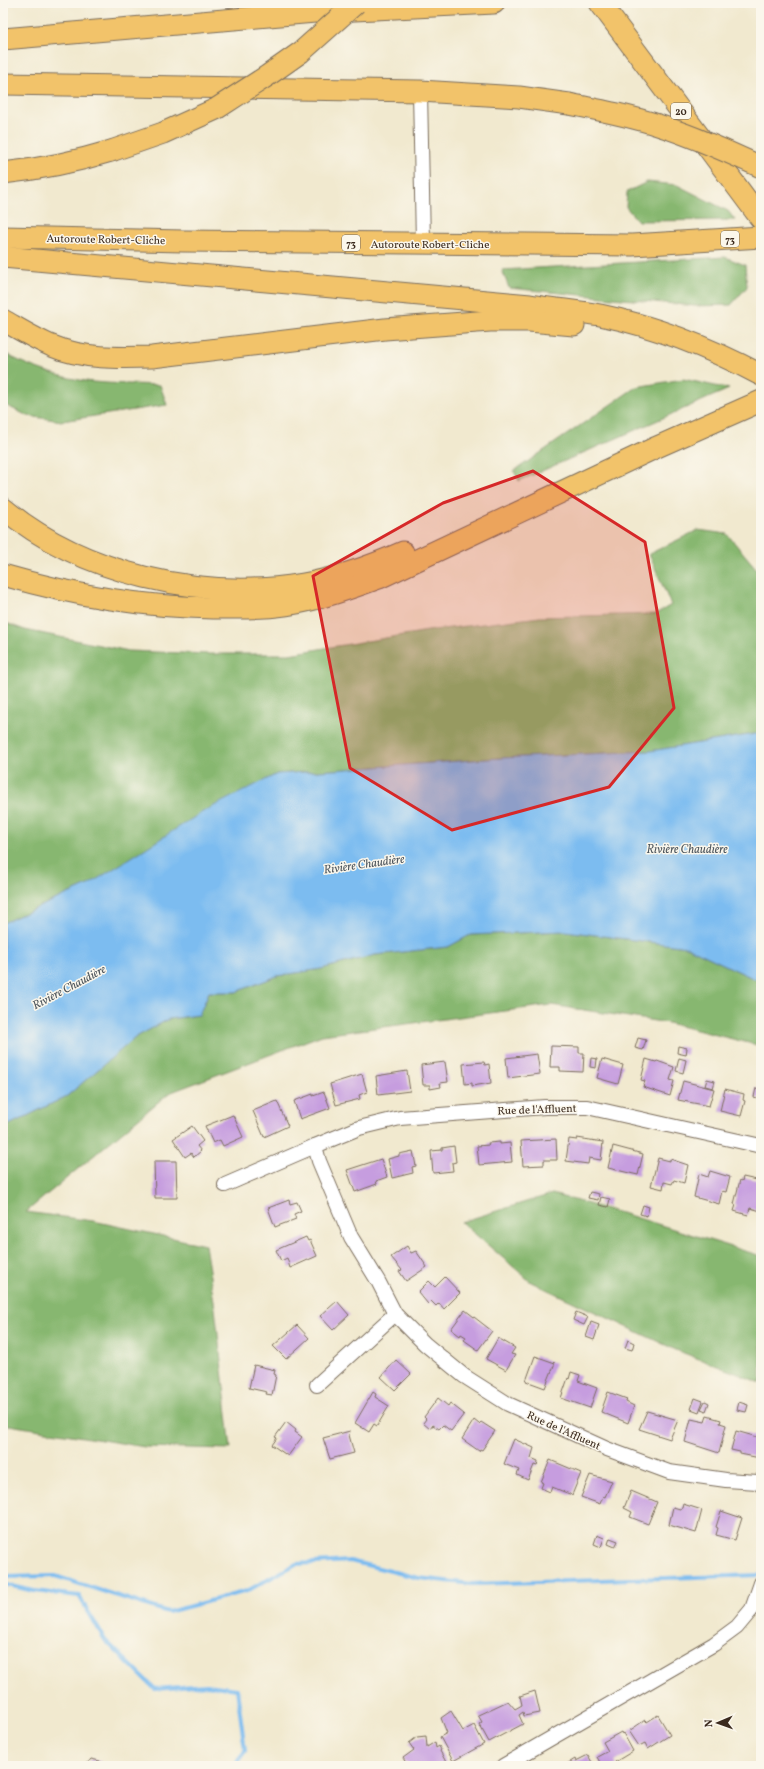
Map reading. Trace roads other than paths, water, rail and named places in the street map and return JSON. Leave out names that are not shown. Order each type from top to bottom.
[{"type":"highway","points":[[3,173],[38,169],[74,162],[111,151],[163,133],[216,109],[301,52],[356,3]]},
{"type":"highway","points":[[3,39],[315,12],[494,3]]},
{"type":"highway","name":"20","points":[[600,3],[761,219]]},
{"type":"highway","points":[[3,84],[420,91],[519,98],[569,104],[613,113],[661,126],[718,147],[761,167]]},
{"type":"highway","name":"Autoroute Robert-Cliche","points":[[3,237],[183,241],[632,245],[761,237]]},
{"type":"highway","points":[[3,258],[538,306],[600,315],[657,330],[711,352],[761,375]]},
{"type":"highway","points":[[3,320],[53,346],[83,355],[116,358],[152,357],[385,329],[490,321],[529,321],[588,326],[645,336],[711,352]]},
{"type":"highway","points":[[3,508],[47,538],[82,556],[121,571],[170,582],[215,588],[258,588],[302,584],[333,578],[367,567],[657,447],[761,401]]},
{"type":"highway","points":[[3,575],[77,594],[130,603],[173,607],[254,608],[285,605],[339,592],[380,578],[657,447]]},
{"type":"street","points":[[420,91],[423,243]]},
{"type":"street","name":"Rue de l'Affluent","points":[[226,1185],[359,1128],[400,1118],[545,1107],[586,1107],[761,1146]]},
{"type":"street","name":"Rue de l'Affluent","points":[[314,1146],[351,1237],[378,1281],[395,1314],[425,1344],[458,1372],[508,1404],[607,1449],[669,1472],[726,1480],[758,1482],[761,1485]]},
{"type":"street","points":[[317,1385],[395,1314]]},
{"type":"street","points":[[503,1766],[618,1701],[720,1640],[736,1627],[752,1609],[761,1583]]},
{"type":"water","name":"Rivière Chaudière","points":[[761,733],[761,982],[687,947],[565,931],[470,935],[448,947],[375,955],[321,969],[277,976],[236,992],[209,992],[199,1015],[169,1019],[136,1037],[67,1096],[3,1128],[3,923],[88,885],[204,811],[277,774],[501,758],[650,751]]},
{"type":"waterway","points":[[3,1577],[55,1576],[168,1612],[247,1591],[296,1564],[350,1561],[419,1578],[472,1584],[761,1575]]},
{"type":"waterway","points":[[3,1584],[34,1591],[79,1596],[105,1640],[155,1689],[207,1685],[237,1689],[245,1751],[234,1766]]}]
